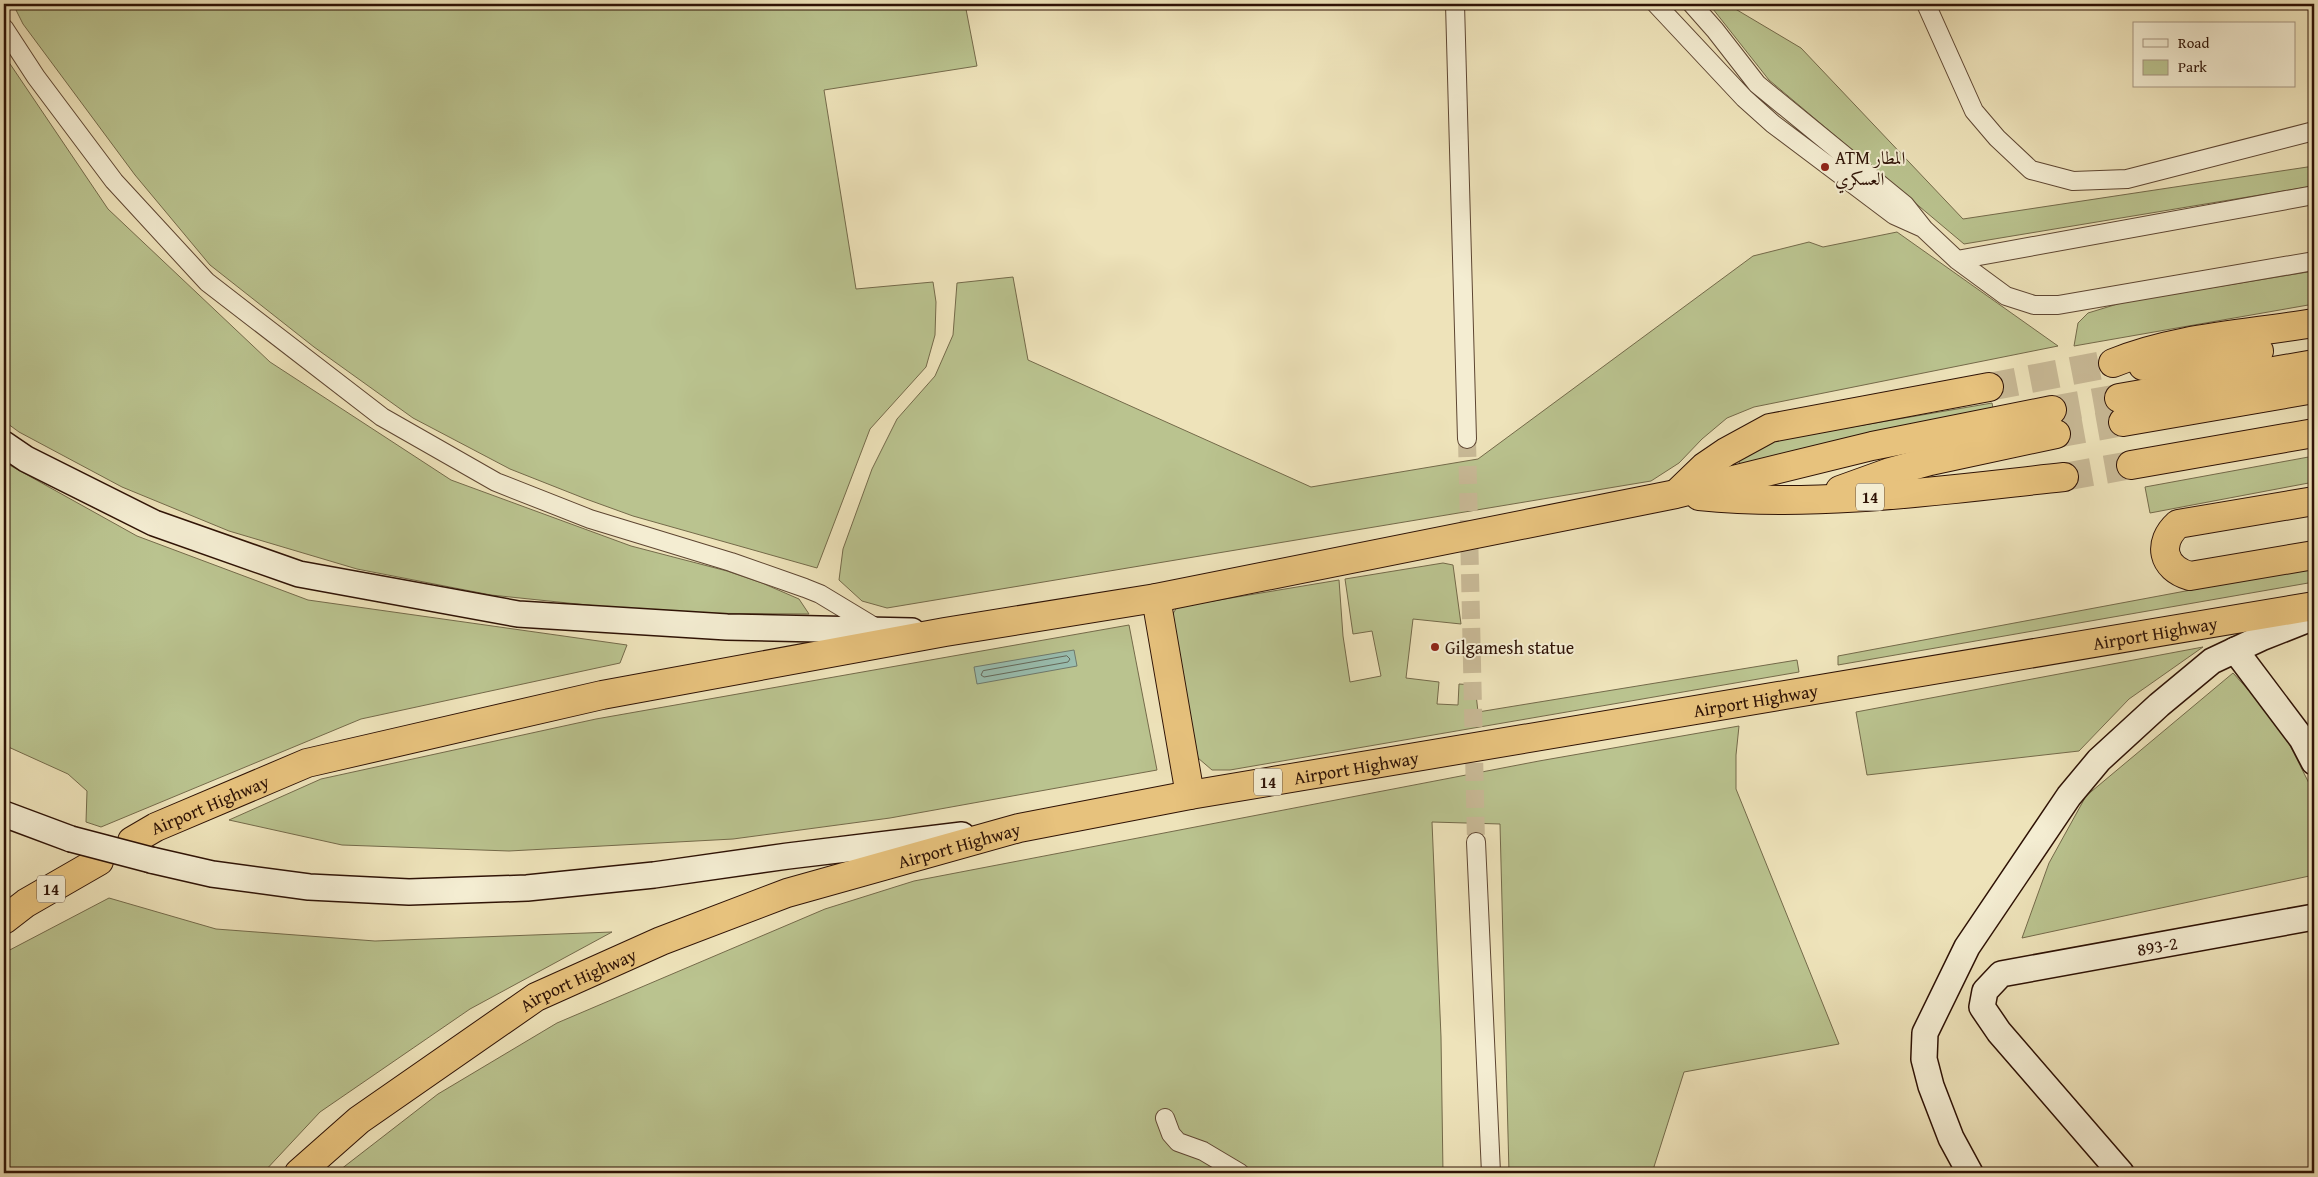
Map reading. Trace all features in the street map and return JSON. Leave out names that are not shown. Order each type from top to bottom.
[{"type":"highway","points":[[2314,323],[2184,343],[2141,353],[2113,363],[2155,366],[2188,363],[2314,341]]},
{"type":"highway","points":[[2314,364],[2121,410],[2314,389]]},
{"type":"highway","points":[[1676,494],[1704,467],[1726,452],[1770,428],[1990,387]]},
{"type":"highway","name":"Airport Highway","points":[[141,851],[156,827],[307,763],[602,695],[945,632],[1156,598],[1676,494],[1872,446],[2054,422],[1890,472],[1813,500]]},
{"type":"highway","points":[[2131,465],[2314,432]]},
{"type":"highway","name":"14","points":[[1676,494],[1724,499],[1813,500],[1923,493],[2064,476]]},
{"type":"highway","points":[[2314,501],[2178,524],[2170,532],[2165,542],[2165,554],[2170,565],[2179,573],[2190,576],[2314,555]]},
{"type":"highway","points":[[1156,598],[1190,795]]},
{"type":"highway","name":"Airport Highway","points":[[299,1173],[359,1120],[536,997],[661,941],[787,893],[1018,828],[1190,795],[2314,606]]},
{"type":"highway","name":"14","points":[[4,920],[26,904],[99,861]]},
{"type":"street","points":[[1455,4],[1467,439]]},
{"type":"street","points":[[1656,4],[1744,98],[1773,124],[1894,215],[1924,229]]},
{"type":"street","points":[[1692,4],[1757,84],[1905,205],[1924,229],[1957,260],[2006,296],[2034,305],[2058,305],[2314,261]]},
{"type":"street","points":[[1926,4],[1974,111],[1997,138],[2031,170],[2073,181],[2127,179],[2314,132]]},
{"type":"street","points":[[4,28],[36,77],[114,181],[207,282],[382,417],[496,482],[590,519],[730,562],[805,588],[820,594],[880,630]]},
{"type":"street","points":[[1695,46],[1715,30]]},
{"type":"street","points":[[1957,260],[2314,194]]},
{"type":"street","points":[[4,444],[26,459],[154,523],[299,574],[518,614],[727,628],[945,632]]},
{"type":"street","points":[[1970,1173],[1948,1130],[1931,1086],[1924,1059],[1926,1033],[1967,948],[2069,796],[2100,760],[2158,705],[2212,661],[2314,617]]},
{"type":"street","points":[[2235,650],[2302,739],[2314,762]]},
{"type":"street","points":[[4,814],[71,839],[141,851],[212,874],[309,887],[419,892],[526,888],[654,875],[788,856],[1018,828]]},
{"type":"street","points":[[1476,842],[1491,1173]]},
{"type":"street","name":"893-2","points":[[2122,1173],[2000,1032],[1982,1007],[1985,991],[2001,974],[2314,917]]},
{"type":"street","points":[[1166,1118],[1171,1134],[1178,1142],[1203,1151],[1240,1173]]},
{"type":"green space","points":[[13,4],[965,4],[977,66],[824,90],[856,289],[933,282],[936,302],[935,335],[926,367],[870,429],[817,568],[633,516],[510,469],[413,418],[314,347],[210,265],[135,175],[23,24]]},
{"type":"green space","points":[[1709,4],[1727,4],[1801,48],[1963,219],[2314,166],[2314,186],[1964,244],[1769,80]]},
{"type":"green space","points":[[4,55],[108,209],[270,362],[451,480],[631,546],[727,571],[762,583],[799,599],[809,614],[664,613],[491,595],[357,569],[229,531],[122,487],[19,432],[4,421]]},
{"type":"green space","points":[[1897,232],[2058,346],[1754,407],[1727,418],[1702,439],[1679,463],[1651,481],[887,608],[862,601],[839,580],[843,549],[872,469],[897,419],[935,376],[953,335],[957,283],[1013,277],[1028,360],[1311,487],[1478,459],[1753,256],[1809,242],[1823,247]]},
{"type":"green space","points":[[2314,271],[2314,304],[2074,346],[2078,323],[2088,313],[2124,302]]},
{"type":"green space","points":[[1992,403],[1994,413],[1745,466],[1740,464],[1738,460],[1776,440]]},
{"type":"green space","points":[[2314,456],[2314,482],[2150,513],[2145,487]]},
{"type":"green space","points":[[4,462],[137,536],[308,600],[627,645],[620,663],[361,719],[101,827],[86,822],[87,791],[68,774],[4,745]]},
{"type":"green space","points":[[1443,563],[1453,565],[1461,624],[1413,619],[1406,678],[1439,682],[1437,704],[1458,705],[1459,684],[1475,685],[1478,712],[1797,660],[1799,672],[1230,770],[1212,770],[1198,758],[1171,617],[1177,607],[1339,580],[1343,636],[1350,682],[1381,676],[1372,631],[1353,634],[1345,579]]},
{"type":"green space","points":[[2314,567],[2314,582],[1838,665],[1838,656]]},
{"type":"green space","points":[[1129,625],[1157,770],[890,818],[733,839],[509,851],[342,845],[229,820],[321,779],[596,719]]},
{"type":"green space","points":[[2203,647],[2129,699],[2079,751],[1867,775],[1856,712]]},
{"type":"green space","points":[[2233,673],[2279,724],[2314,793],[2314,875],[2022,938],[2049,863],[2086,796]]},
{"type":"green space","points":[[1739,726],[1736,755],[1736,789],[1839,1044],[1684,1072],[1652,1173],[1509,1173],[1500,824],[1432,822],[1441,1037],[1443,1173],[336,1173],[438,1094],[557,1023],[825,909],[914,881],[1539,761]]},
{"type":"green space","points":[[109,898],[216,929],[375,941],[612,932],[470,1009],[320,1112],[263,1173],[4,1173],[4,953]]},
{"type":"water","points":[[1074,650],[1077,666],[977,684],[974,667]]},
{"type":"tunnel","points":[[1989,387],[2113,363]]},
{"type":"tunnel","points":[[2052,410],[2119,398]]},
{"type":"tunnel","points":[[2056,434],[2123,422]]},
{"type":"tunnel","points":[[1467,439],[1476,842]]},
{"type":"tunnel","points":[[2064,477],[2131,465]]},
{"type":"place","name":"ATM المطار العسكري","points":[[1825,167]]},
{"type":"place","name":"Gilgamesh statue","points":[[1435,647]]}]
